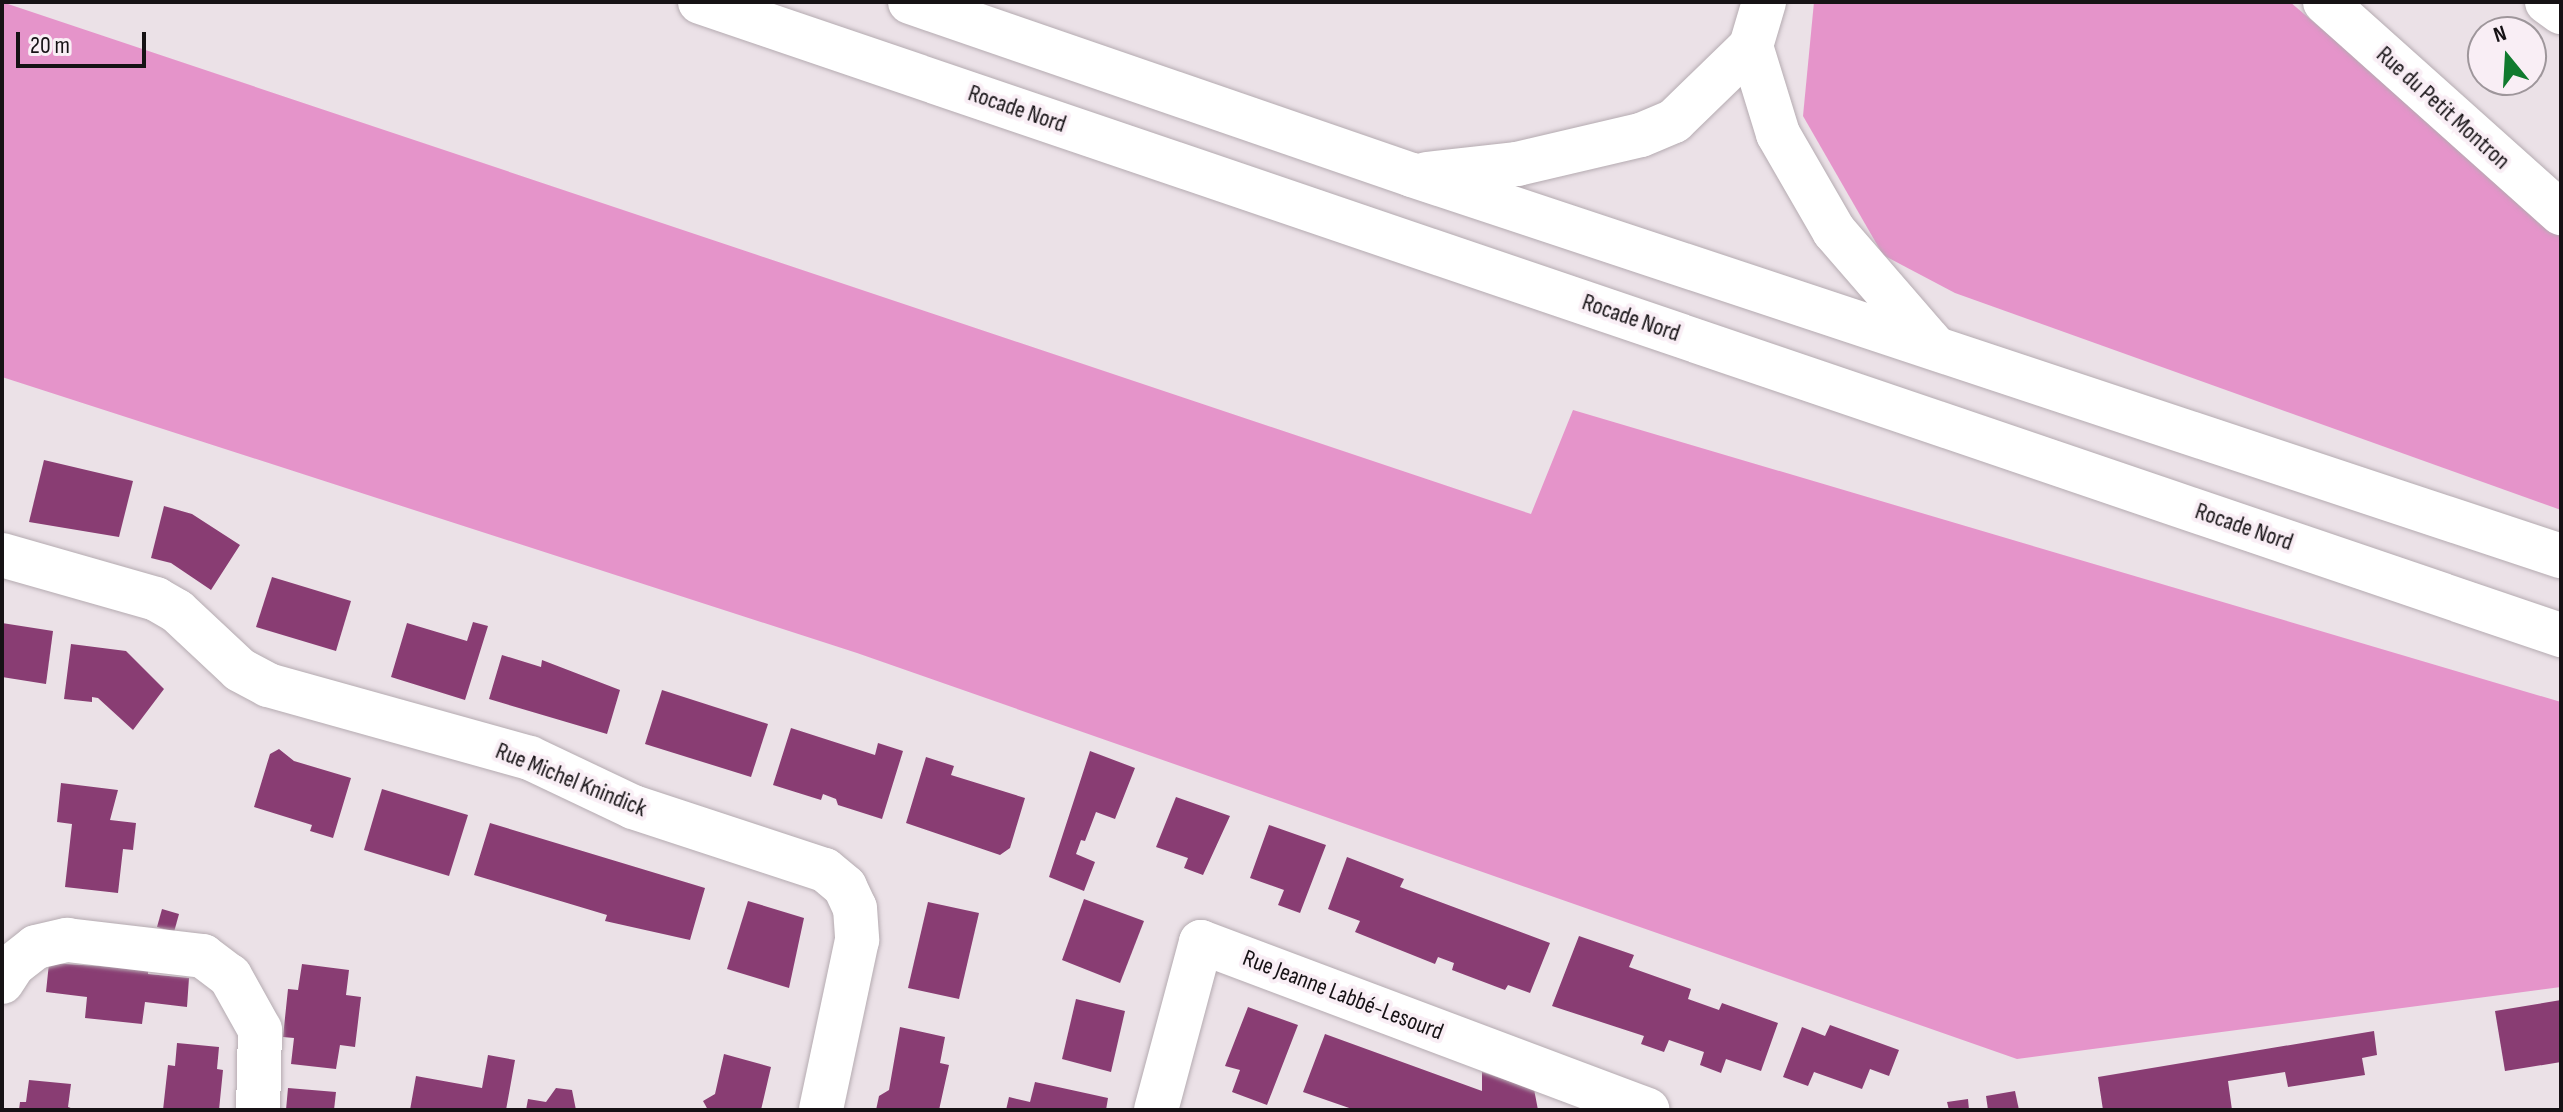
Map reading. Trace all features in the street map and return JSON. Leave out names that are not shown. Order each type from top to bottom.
[{"type":"main road","name":"Rocade Nord","points":[[700,2],[2561,635]]},
{"type":"main road","points":[[910,2],[1412,175],[1932,344],[2561,556]]},
{"type":"main road","points":[[1412,175],[1517,164],[1641,135],[1674,121],[1751,46],[1764,2]]},
{"type":"main road","name":"Rue du Petit Montron","points":[[2325,2],[2561,213]]},
{"type":"main road","points":[[2547,2],[2561,12]]},
{"type":"main road","points":[[1751,46],[1778,134],[1834,231],[1932,344]]},
{"type":"main road","name":"Rue Michel Knindick","points":[[2,555],[156,599],[177,611],[240,670],[268,685],[530,758],[633,807],[825,870],[845,887],[855,908],[857,940],[821,1110]]},
{"type":"main road","points":[[2,982],[13,965],[36,947],[67,940],[203,956],[230,976],[260,1030],[258,1110]]},
{"type":"main road","name":"Rue Jeanne Labbé-Lesourd","points":[[1156,1110],[1201,942],[1647,1110]]},
{"type":"shaded area","points":[[2,2],[1531,514],[1573,410],[2561,702],[2561,987],[2017,1059],[857,653],[2,377]]},
{"type":"shaded area","points":[[1814,2],[2290,2],[2561,232],[2561,510],[1955,293],[1883,255],[1803,116]]},
{"type":"building","points":[[44,460],[133,481],[119,537],[29,522]]},
{"type":"building","points":[[164,506],[192,514],[240,545],[211,590],[171,563],[151,558]]},
{"type":"building","points":[[272,577],[351,601],[336,651],[256,627]]},
{"type":"building","points":[[473,622],[488,626],[465,700],[391,677],[407,623],[467,641]]},
{"type":"building","points":[[2,623],[53,631],[46,684],[2,677]]},
{"type":"building","points":[[71,644],[126,651],[164,689],[133,730],[98,698],[92,697],[92,702],[64,699]]},
{"type":"building","points":[[502,655],[541,667],[542,660],[620,690],[607,734],[489,699]]},
{"type":"building","points":[[662,690],[768,724],[751,777],[645,744]]},
{"type":"building","points":[[791,728],[875,755],[878,743],[903,751],[882,819],[838,805],[836,799],[823,794],[821,800],[773,785]]},
{"type":"building","points":[[279,749],[294,761],[351,778],[333,838],[310,831],[312,825],[254,807],[270,754]]},
{"type":"building","points":[[1090,751],[1135,768],[1115,819],[1096,812],[1085,841],[1081,840],[1076,854],[1095,862],[1084,891],[1049,877]]},
{"type":"building","points":[[926,757],[954,766],[951,775],[1025,798],[1010,848],[1000,855],[906,823]]},
{"type":"building","points":[[61,783],[118,790],[110,820],[136,823],[133,850],[123,849],[118,893],[65,887],[72,824],[57,822]]},
{"type":"building","points":[[382,789],[468,815],[449,876],[364,850]]},
{"type":"building","points":[[1176,797],[1230,816],[1203,875],[1184,868],[1188,858],[1156,847]]},
{"type":"building","points":[[490,823],[705,888],[690,940],[605,921],[607,915],[474,875]]},
{"type":"building","points":[[1269,825],[1326,845],[1300,913],[1278,905],[1284,890],[1250,878]]},
{"type":"building","points":[[1347,857],[1404,879],[1400,887],[1550,943],[1530,993],[1508,985],[1505,990],[1452,970],[1454,963],[1438,957],[1435,964],[1355,932],[1360,921],[1328,909]]},
{"type":"building","points":[[1084,899],[1144,921],[1120,983],[1062,960]]},
{"type":"building","points":[[748,901],[804,918],[789,988],[727,969]]},
{"type":"building","points":[[928,902],[979,913],[959,999],[908,988]]},
{"type":"building","points":[[162,909],[179,914],[174,932],[157,927]]},
{"type":"building","points":[[1579,936],[1634,955],[1629,967],[1691,989],[1688,999],[1719,1010],[1722,1003],[1778,1023],[1761,1071],[1726,1059],[1721,1073],[1700,1065],[1704,1052],[1669,1040],[1664,1052],[1641,1044],[1644,1036],[1552,1006]]},
{"type":"building","points":[[49,963],[148,969],[148,974],[189,978],[187,1007],[145,1002],[142,1024],[85,1018],[87,997],[46,992]]},
{"type":"building","points":[[302,964],[349,970],[346,995],[361,997],[355,1047],[340,1045],[336,1069],[291,1064],[294,1038],[283,1037],[288,989],[298,990]]},
{"type":"building","points":[[1076,999],[1125,1011],[1111,1072],[1062,1059]]},
{"type":"building","points":[[2561,1000],[2561,1062],[2505,1071],[2495,1011]]},
{"type":"building","points":[[1248,1007],[1298,1025],[1267,1105],[1232,1092],[1240,1070],[1225,1066]]},
{"type":"building","points":[[1830,1025],[1899,1050],[1889,1076],[1870,1069],[1862,1089],[1814,1072],[1808,1086],[1783,1077],[1802,1027],[1825,1036]]},
{"type":"building","points":[[900,1027],[945,1037],[940,1063],[949,1065],[939,1110],[876,1110],[879,1096],[889,1090]]},
{"type":"building","points":[[2374,1031],[2377,1055],[2362,1058],[2365,1075],[2288,1087],[2285,1072],[2228,1081],[2232,1110],[2103,1110],[2098,1077]]},
{"type":"building","points":[[1325,1034],[1482,1091],[1482,1072],[1534,1089],[1538,1110],[1355,1110],[1303,1092]]},
{"type":"building","points":[[177,1043],[219,1047],[217,1069],[223,1070],[219,1110],[163,1110],[168,1065],[175,1066]]},
{"type":"building","points":[[724,1054],[771,1067],[761,1110],[708,1110],[703,1101],[715,1094]]},
{"type":"building","points":[[488,1055],[515,1060],[506,1110],[410,1110],[416,1076],[482,1088]]},
{"type":"building","points":[[29,1080],[71,1084],[68,1107],[76,1110],[19,1110],[20,1102],[26,1102]]},
{"type":"building","points":[[1035,1082],[1108,1098],[1106,1110],[1006,1110],[1009,1097],[1030,1102]]},
{"type":"building","points":[[288,1088],[336,1092],[334,1110],[286,1110]]},
{"type":"building","points":[[556,1088],[572,1090],[576,1110],[526,1110],[528,1099],[546,1102]]},
{"type":"building","points":[[2015,1091],[2019,1110],[1988,1110],[1986,1096]]},
{"type":"building","points":[[1968,1099],[1969,1110],[1949,1110],[1947,1102]]}]
